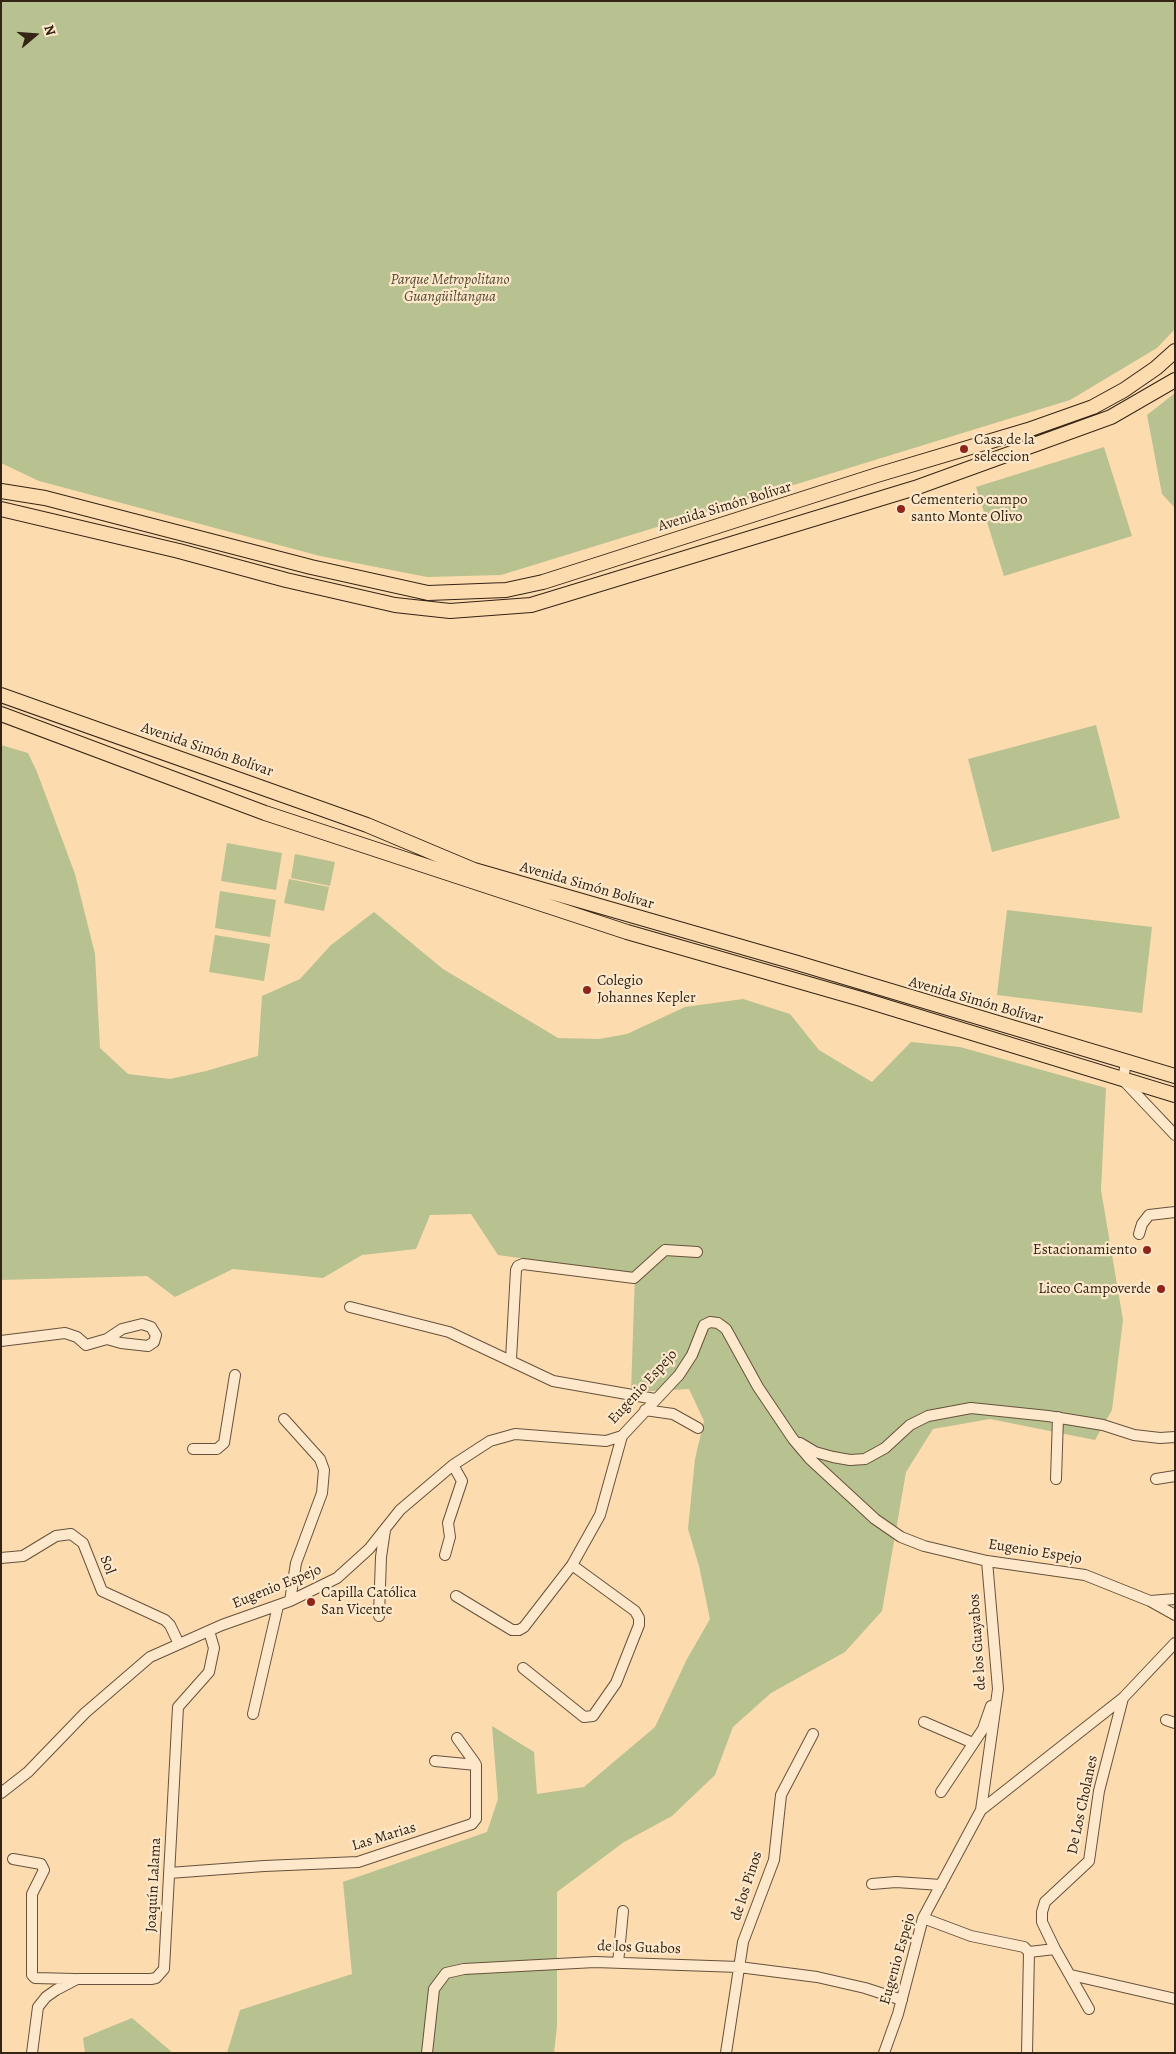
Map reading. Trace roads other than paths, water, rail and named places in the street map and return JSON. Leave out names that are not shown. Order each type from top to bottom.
[{"type":"highway","name":"Avenida Simón Bolívar","points":[[1,491],[45,498],[311,567],[428,593],[506,590],[543,582],[877,475],[1028,430],[1093,407],[1124,390],[1156,368],[1175,351]]},
{"type":"highway","points":[[1,509],[395,605],[450,611],[531,605],[915,488],[1086,426],[1143,401],[1175,380]]},
{"type":"highway","points":[[793,502],[801,524]]},
{"type":"highway","name":"Avenida Simón Bolívar","points":[[1,694],[19,702],[330,811],[474,870],[794,962],[1175,1076]]},
{"type":"highway","name":"Avenida Simón Bolívar","points":[[1,714],[265,813],[609,926],[861,999],[1175,1095]]},
{"type":"street","points":[[1126,1062],[1123,1080],[1175,1134]]},
{"type":"street","points":[[1139,1234],[1142,1224],[1149,1215],[1175,1212]]},
{"type":"street","points":[[510,1359],[516,1270],[518,1266],[522,1264],[634,1278],[665,1250],[697,1252]]},
{"type":"street","points":[[350,1307],[449,1332],[510,1359],[553,1381],[655,1399]]},
{"type":"street","name":"Eugenio Espejo","points":[[1,1793],[28,1772],[85,1713],[132,1670],[150,1657],[209,1630],[290,1601],[337,1578],[369,1549],[400,1510],[453,1465],[490,1441],[515,1434],[606,1441],[622,1436],[678,1375],[692,1355],[704,1326],[710,1322],[718,1323],[726,1329],[758,1387],[793,1439],[810,1459],[875,1520],[901,1537],[924,1546],[987,1561],[1085,1575],[1150,1601],[1175,1615]]},
{"type":"street","points":[[1,1341],[65,1332],[77,1337],[86,1345],[107,1339]]},
{"type":"street","points":[[193,1449],[217,1449],[224,1443],[235,1375]]},
{"type":"street","points":[[793,1439],[815,1452],[850,1460],[865,1459],[876,1454],[910,1425],[928,1416],[949,1410],[971,1408],[1058,1417],[1103,1425],[1134,1435],[1160,1438],[1175,1437]]},
{"type":"street","points":[[645,1410],[673,1414],[698,1428]]},
{"type":"street","points":[[1056,1479],[1058,1417]]},
{"type":"street","points":[[284,1419],[320,1459],[324,1470],[322,1493],[296,1563],[290,1601]]},
{"type":"street","points":[[456,1596],[512,1630],[519,1630],[524,1627],[572,1566],[600,1515],[622,1436]]},
{"type":"street","points":[[445,1555],[450,1536],[448,1523],[462,1481],[453,1465]]},
{"type":"street","points":[[1156,1480],[1175,1476]]},
{"type":"street","points":[[379,1616],[381,1557],[385,1529]]},
{"type":"street","name":"Sol","points":[[1,1558],[23,1556],[56,1536],[70,1534],[83,1543],[96,1581],[102,1592],[165,1620],[170,1625],[179,1644]]},
{"type":"street","name":"de los Guayabos","points":[[981,1810],[998,1688],[987,1561]]},
{"type":"street","points":[[523,1668],[584,1717],[592,1716],[616,1683],[639,1625],[639,1618],[635,1611],[572,1566]]},
{"type":"street","points":[[1150,1601],[1175,1598]]},
{"type":"street","points":[[253,1714],[278,1606]]},
{"type":"street","name":"Joaquín Lalama","points":[[77,1979],[151,1979],[161,1974],[164,1969],[178,1707],[209,1672],[214,1648],[209,1630]]},
{"type":"street","name":"Eugenio Espejo","points":[[884,2053],[902,2000],[923,1918],[981,1810],[1123,1698],[1175,1643]]},
{"type":"street","points":[[941,1792],[983,1729],[998,1688]]},
{"type":"street","name":"De Los Cholanes","points":[[1089,2010],[1042,1922],[1042,1912],[1045,1902],[1088,1861],[1100,1791],[1123,1698]]},
{"type":"street","points":[[924,1722],[973,1743]]},
{"type":"street","name":"de los Pinos","points":[[726,2053],[743,1942],[774,1860],[781,1795],[813,1734]]},
{"type":"street","points":[[457,1738],[476,1763]]},
{"type":"street","points":[[435,1761],[476,1763]]},
{"type":"street","name":"Las Marias","points":[[169,1873],[358,1862],[472,1824],[476,1818],[476,1763]]},
{"type":"street","points":[[13,1860],[41,1864],[44,1870],[32,1894],[32,1975],[35,1978],[77,1979]]},
{"type":"street","points":[[872,1884],[896,1882],[941,1884]]},
{"type":"street","points":[[618,1963],[623,1911]]},
{"type":"street","points":[[923,1918],[971,1936],[1024,1947],[1030,1952],[1055,1949]]},
{"type":"street","points":[[1027,2053],[1030,1952]]},
{"type":"street","name":"de los Guabos","points":[[427,2053],[434,1989],[446,1973],[464,1969],[527,1965],[618,1963],[739,1967],[817,1977],[866,1988],[902,2000]]},
{"type":"street","points":[[1071,1975],[1175,1999]]},
{"type":"street","points":[[32,2053],[38,2007],[46,1997],[77,1979]]},
{"type":"street","points":[[418,2053],[428,2042]]},
{"type":"place","name":"Casa de la seleccion","points":[[964,449]]},
{"type":"place","name":"Cementerio campo santo Monte Olivo","points":[[901,509]]},
{"type":"place","name":"Colegio Johannes Kepler","points":[[587,990]]},
{"type":"place","name":"Estacionamiento","points":[[1147,1250]]},
{"type":"place","name":"Liceo Campoverde","points":[[1161,1289]]},
{"type":"place","name":"Capilla Católica San Vicente","points":[[311,1602]]},
{"type":"park label","name":"Parque Metropolitano Guangüiltangua","points":[[450,288]]}]
